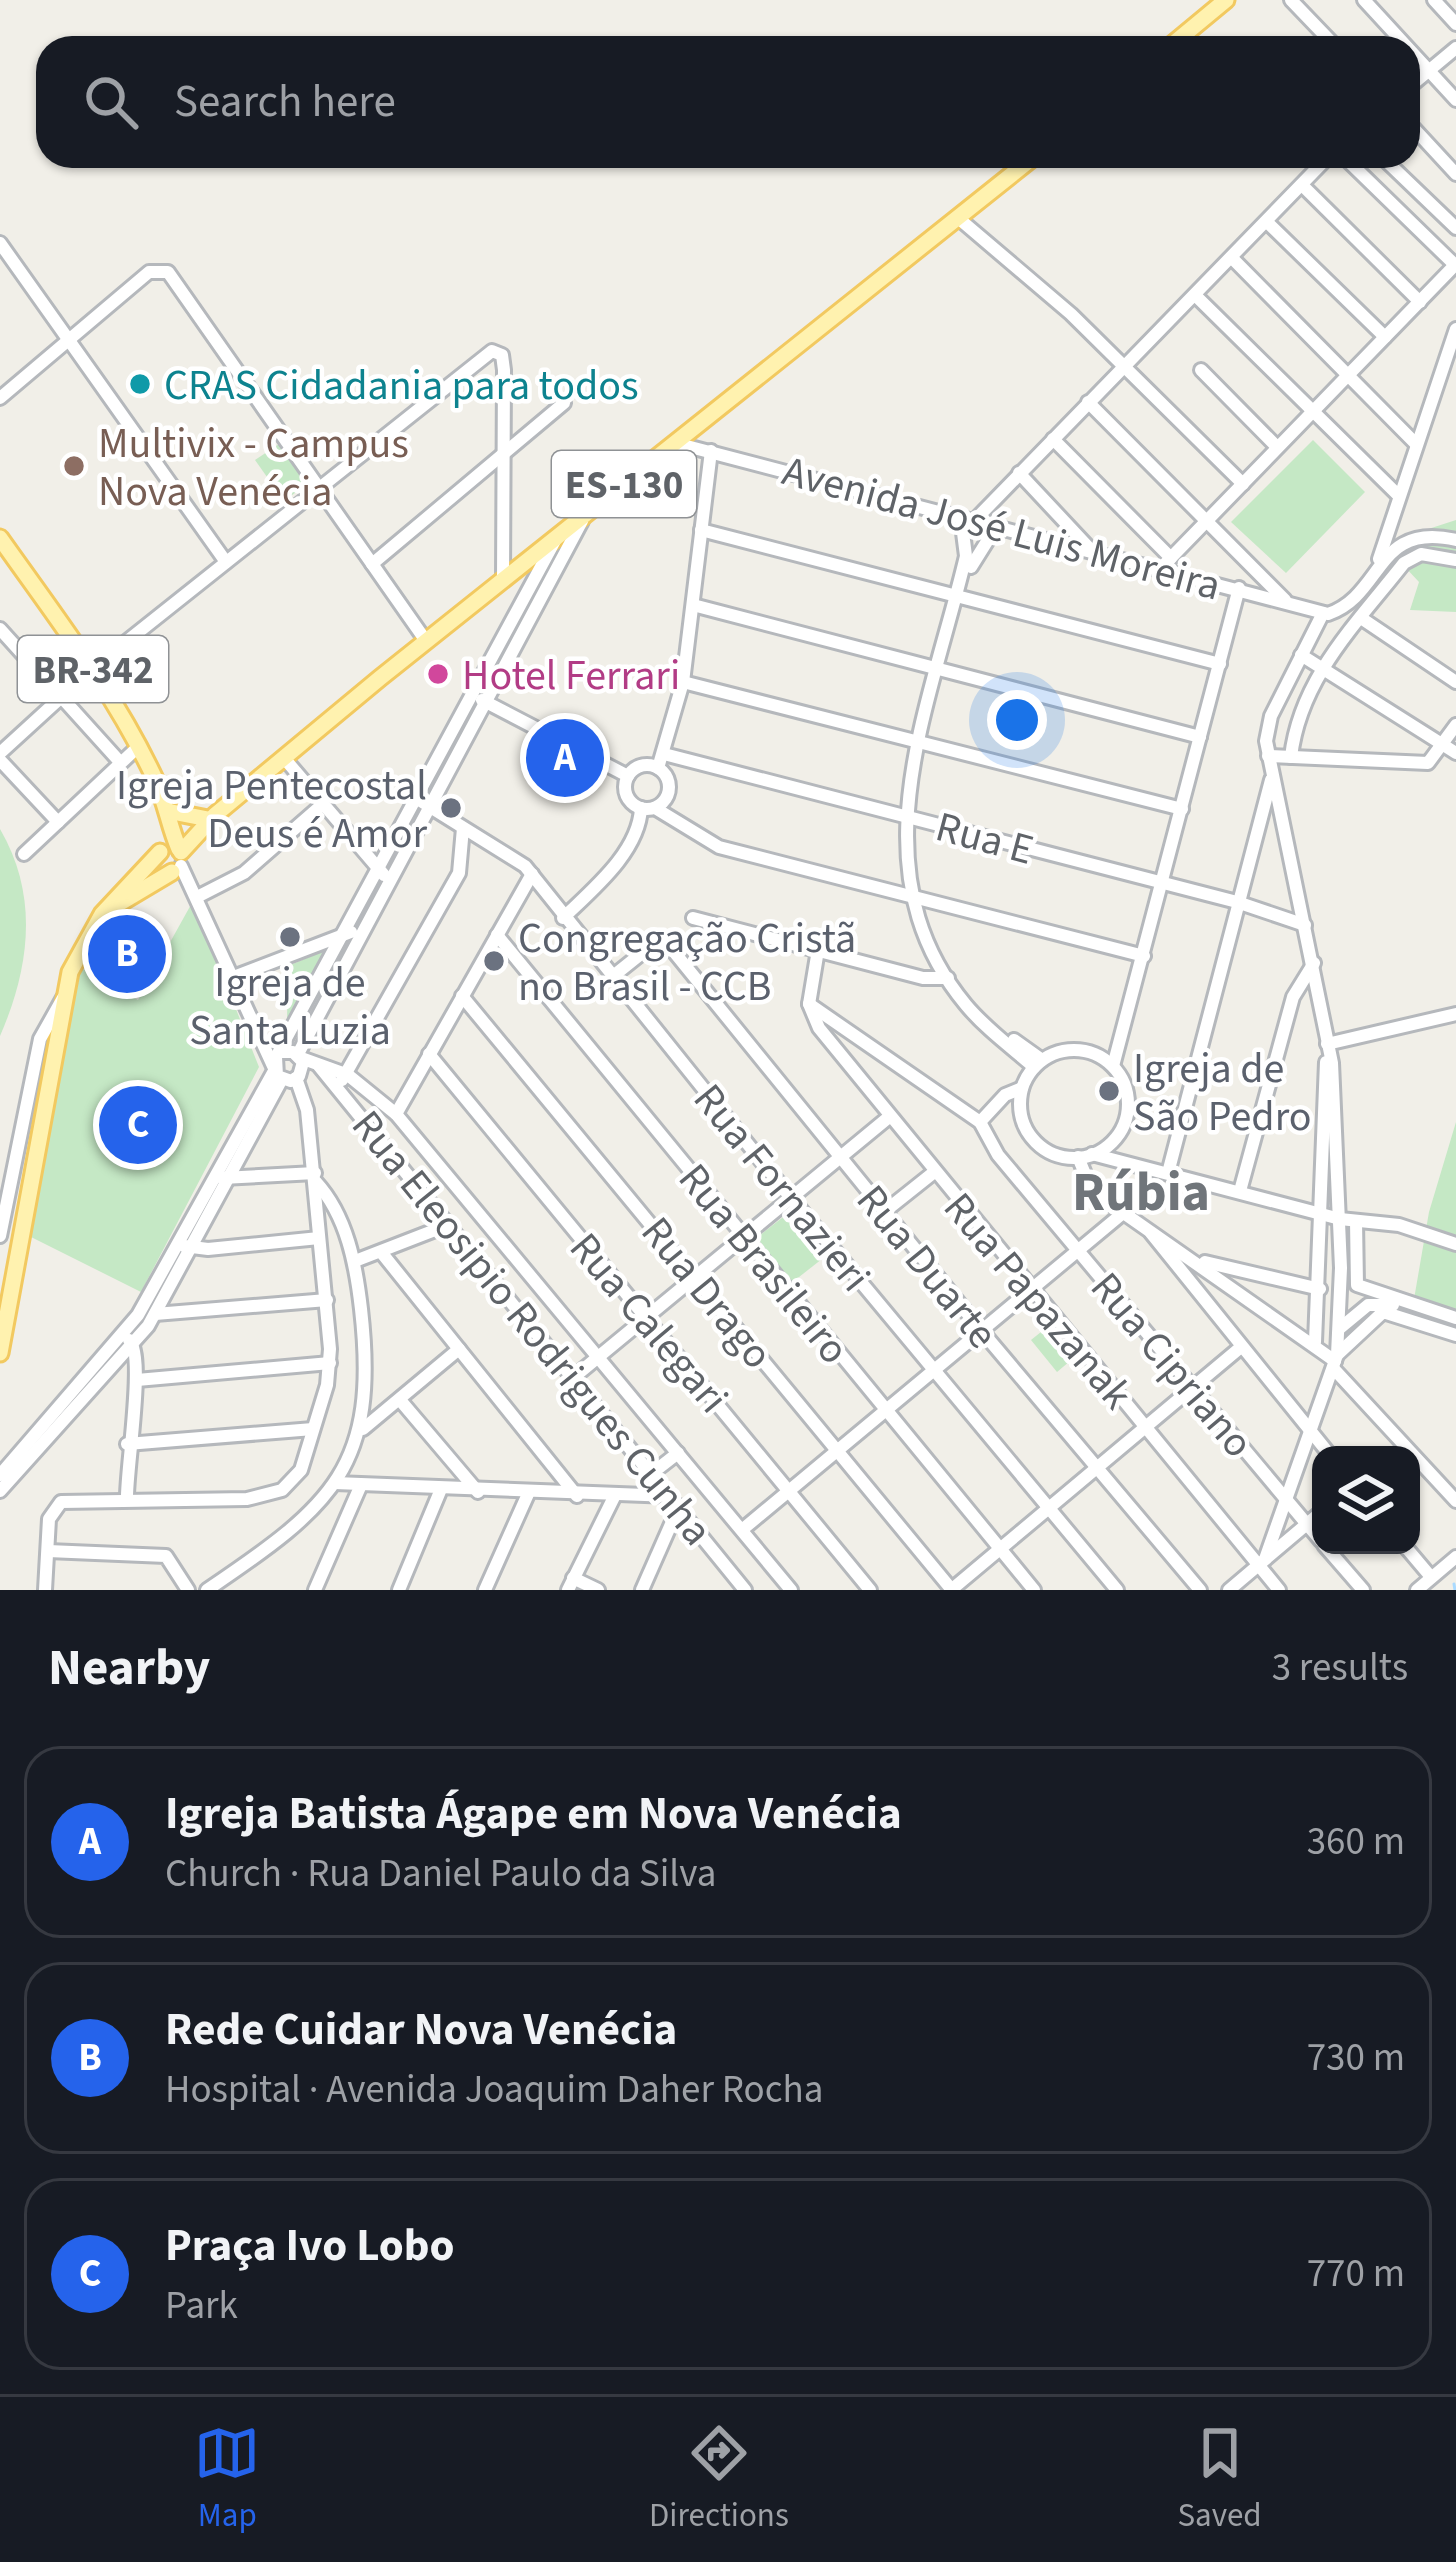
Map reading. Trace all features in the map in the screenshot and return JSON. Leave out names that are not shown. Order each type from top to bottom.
[{"type":"main road","points":[[1182,36],[1226,0]]},
{"type":"main road","name":"ES-130","points":[[172,855],[211,817],[426,641],[1020,168]]},
{"type":"main road","name":"BR-342","points":[[0,538],[92,669],[139,746],[167,811]]},
{"type":"main road","points":[[0,1354],[63,998],[76,957],[102,914],[172,855],[167,811],[211,817]]},
{"type":"street","points":[[1291,0],[1326,36]]},
{"type":"street","points":[[1364,0],[1397,36]]},
{"type":"street","points":[[1433,0],[1456,24]]},
{"type":"street","points":[[1420,78],[1456,48]]},
{"type":"street","points":[[1420,61],[1456,100]]},
{"type":"street","points":[[1420,135],[1456,173]]},
{"type":"street","points":[[1038,1063],[984,1025],[950,978],[916,898],[908,817],[960,595],[968,519],[1196,296],[1318,168]]},
{"type":"street","points":[[1053,439],[1166,563],[1456,265],[1355,168]]},
{"type":"street","points":[[1393,168],[1456,229]]},
{"type":"street","points":[[1302,185],[1420,302]]},
{"type":"street","points":[[958,217],[1125,366],[1243,484]]},
{"type":"street","points":[[1267,222],[1385,337]]},
{"type":"street","points":[[0,243],[226,562]]},
{"type":"street","points":[[1232,258],[1416,444]]},
{"type":"street","points":[[0,398],[149,272],[165,271],[177,281],[426,641]]},
{"type":"street","points":[[1196,296],[1399,496]]},
{"type":"street","points":[[1376,566],[1456,329]]},
{"type":"street","points":[[58,822],[0,757],[92,669],[492,351],[502,355],[503,580]]},
{"type":"street","points":[[1201,370],[1277,447]]},
{"type":"street","points":[[1088,402],[1285,600]]},
{"type":"street","points":[[372,564],[564,403]]},
{"type":"street","name":"Avenida José Luis Moreira","points":[[675,443],[1091,550],[1166,563],[1325,613]]},
{"type":"street","points":[[658,768],[683,682],[710,452]]},
{"type":"street","points":[[1018,473],[1091,550]]},
{"type":"street","points":[[0,1491],[128,1340],[185,1246],[585,515]]},
{"type":"street","points":[[960,595],[974,556],[996,526]]},
{"type":"street","points":[[701,530],[1220,664]]},
{"type":"street","points":[[481,700],[557,537]]},
{"type":"street","points":[[1456,540],[1420,537],[1395,548],[1351,601],[1325,613],[1270,716],[1268,757],[1314,963],[1357,1286],[1456,1318]]},
{"type":"street","points":[[1291,757],[1299,715],[1322,666],[1412,557],[1435,553],[1456,560]]},
{"type":"street","points":[[1112,1066],[1239,589]]},
{"type":"street","points":[[693,605],[1200,737]]},
{"type":"street","points":[[1361,618],[1456,682]]},
{"type":"street","points":[[0,629],[120,762]]},
{"type":"street","points":[[1301,655],[1450,748]]},
{"type":"street","points":[[683,682],[1182,809]]},
{"type":"street","points":[[481,700],[628,776]]},
{"type":"street","points":[[1268,757],[1418,764],[1450,748],[1456,725]]},
{"type":"street","points":[[23,854],[139,746]]},
{"type":"street","name":"Rua E","points":[[664,754],[1237,902],[1305,925]]},
{"type":"street","points":[[284,758],[385,876]]},
{"type":"street","points":[[563,917],[607,875],[648,808],[669,792],[668,778],[658,768],[644,766],[628,776]]},
{"type":"street","points":[[628,776],[626,792],[719,848],[1144,956]]},
{"type":"street","points":[[1169,1170],[1272,778]]},
{"type":"street","points":[[195,889],[244,874],[322,804]]},
{"type":"street","name":"Rua Fornazieri","points":[[425,804],[532,874],[791,1198],[1118,1590]]},
{"type":"street","points":[[336,1084],[348,1075],[459,873],[464,828]]},
{"type":"street","points":[[172,855],[195,889],[263,1039],[288,1065],[307,1110],[315,1177],[355,1262],[366,1372],[362,1430],[335,1483],[222,1584],[207,1590]]},
{"type":"street","points":[[396,1114],[532,874]]},
{"type":"street","points":[[694,917],[950,978]]},
{"type":"street","points":[[236,976],[354,933]]},
{"type":"street","name":"Rua Brasileiro","points":[[497,935],[1034,1590]]},
{"type":"street","name":"Rua Duarte","points":[[612,977],[662,937],[980,1329],[1200,1590]]},
{"type":"street","points":[[808,1004],[818,950]]},
{"type":"street","points":[[1241,1188],[1293,997],[1314,963]]},
{"type":"street","name":"Rua Drago","points":[[462,996],[952,1590]]},
{"type":"street","points":[[0,1236],[7,1172],[40,1039],[63,998]]},
{"type":"street","name":"Rua Papazanak","points":[[808,1004],[819,1028],[933,1173],[1262,1562],[1279,1590]]},
{"type":"street","name":"Rua Cipriano","points":[[808,1004],[980,1122],[998,1155],[1312,1531]]},
{"type":"street","points":[[1327,1049],[1456,1014]]},
{"type":"street","points":[[1315,1342],[1327,1049]]},
{"type":"street","points":[[1085,1155],[1106,1147],[1117,1136],[1128,1107],[1127,1092],[1112,1066],[1085,1051],[1038,1063],[1022,1088],[1020,1105],[1028,1133],[1051,1152],[1169,1170],[1346,1217],[1399,1225],[1456,1244]]},
{"type":"street","name":"Rua Calegari","points":[[429,1054],[870,1590]]},
{"type":"street","points":[[288,1065],[318,1066],[348,1075],[396,1114],[791,1590]]},
{"type":"street","name":"Rua Eleosipio Rodrigues Cunha","points":[[318,1066],[745,1590]]},
{"type":"street","points":[[980,1122],[1005,1095],[1022,1088]]},
{"type":"street","points":[[574,1377],[889,1117]]},
{"type":"street","points":[[1106,1147],[1169,1170]]},
{"type":"street","points":[[1085,1155],[1090,1186],[1123,1213],[1315,1342],[1456,1501]]},
{"type":"street","points":[[884,1212],[933,1173]]},
{"type":"street","points":[[221,1178],[315,1177]]},
{"type":"street","points":[[45,1590],[49,1519],[57,1504],[247,1499],[290,1485],[313,1429],[330,1363],[320,1238],[324,1203]]},
{"type":"street","points":[[742,1528],[1123,1213]]},
{"type":"street","points":[[1262,1562],[1288,1502],[1335,1361],[1344,1324],[1346,1217]]},
{"type":"street","points":[[355,1262],[448,1225]]},
{"type":"street","points":[[1147,1227],[1322,1446]]},
{"type":"street","points":[[185,1246],[320,1238]]},
{"type":"street","points":[[0,1475],[155,1314],[185,1246]]},
{"type":"street","points":[[381,1252],[577,1496]]},
{"type":"street","points":[[1194,1259],[1320,1289]]},
{"type":"street","points":[[1342,1297],[1376,1302],[1456,1332]]},
{"type":"street","points":[[155,1314],[327,1300]]},
{"type":"street","points":[[1344,1324],[1376,1302]]},
{"type":"street","points":[[1335,1361],[1383,1312],[1456,1332]]},
{"type":"street","points":[[1344,1324],[1358,1333]]},
{"type":"street","points":[[127,1499],[127,1444],[137,1380],[128,1340]]},
{"type":"street","points":[[952,1590],[1241,1347]]},
{"type":"street","points":[[362,1430],[459,1348]]},
{"type":"street","points":[[137,1380],[330,1363]]},
{"type":"street","points":[[400,1400],[478,1492]]},
{"type":"street","points":[[127,1444],[313,1429]]},
{"type":"street","points":[[651,1474],[678,1453]]},
{"type":"street","points":[[335,1483],[675,1501],[642,1590]]},
{"type":"street","points":[[315,1590],[360,1487]]},
{"type":"street","points":[[399,1590],[441,1489]]},
{"type":"street","points":[[485,1590],[528,1494]]},
{"type":"street","points":[[598,1590],[571,1584],[614,1497]]},
{"type":"street","points":[[1229,1590],[1312,1520]]},
{"type":"street","points":[[47,1551],[166,1556],[188,1590]]},
{"type":"street","name":"Rua Cipriano","points":[[1332,1554],[1363,1590]]},
{"type":"street","points":[[1412,1554],[1431,1577]]},
{"type":"street","points":[[1417,1590],[1456,1557]]},
{"type":"green space","points":[[1313,440],[1365,492],[1286,573],[1231,522]]},
{"type":"green space","points":[[279,444],[307,484],[284,501],[255,460]]},
{"type":"green space","points":[[1456,520],[1456,612],[1410,610],[1419,582],[1391,552],[1416,533]]},
{"type":"green space","points":[[0,829],[21,880],[26,932],[18,984],[0,1036]]},
{"type":"green space","points":[[193,901],[259,1067],[141,1292],[29,1236],[81,968],[138,1000]]},
{"type":"green space","points":[[328,949],[287,1021],[288,966]]},
{"type":"green space","points":[[1456,1122],[1456,1343],[1384,1319],[1395,1302],[1413,1305],[1429,1212]]},
{"type":"green space","points":[[787,1214],[822,1259],[785,1288],[750,1243]]},
{"type":"green space","points":[[1051,1324],[1076,1356],[1057,1372],[1031,1340]]},
{"type":"waterway","points":[[1454,1584],[1455,1590]]},
{"type":"place","name":"CRAS Cidadania para todos","points":[[140,384]]},
{"type":"place","name":"Multivix - Campus Nova Venécia","points":[[74,466]]},
{"type":"place","name":"Hotel Ferrari","points":[[438,674]]},
{"type":"place","name":"Igreja Batista Ágape em Nova Venécia","points":[[565,758]]},
{"type":"place","name":"Igreja Pentecostal Deus é Amor","points":[[451,808]]},
{"type":"place","name":"Igreja de Santa Luzia","points":[[290,937]]},
{"type":"place","name":"Rede Cuidar Nova Venécia","points":[[127,954]]},
{"type":"place","name":"Congregação Cristã no Brasil - CCB","points":[[494,961]]},
{"type":"place","name":"Igreja de São Pedro","points":[[1109,1091]]},
{"type":"place","name":"Praça Ivo Lobo","points":[[138,1125]]},
{"type":"district","name":"Rúbia","points":[[1141,1191]]}]
